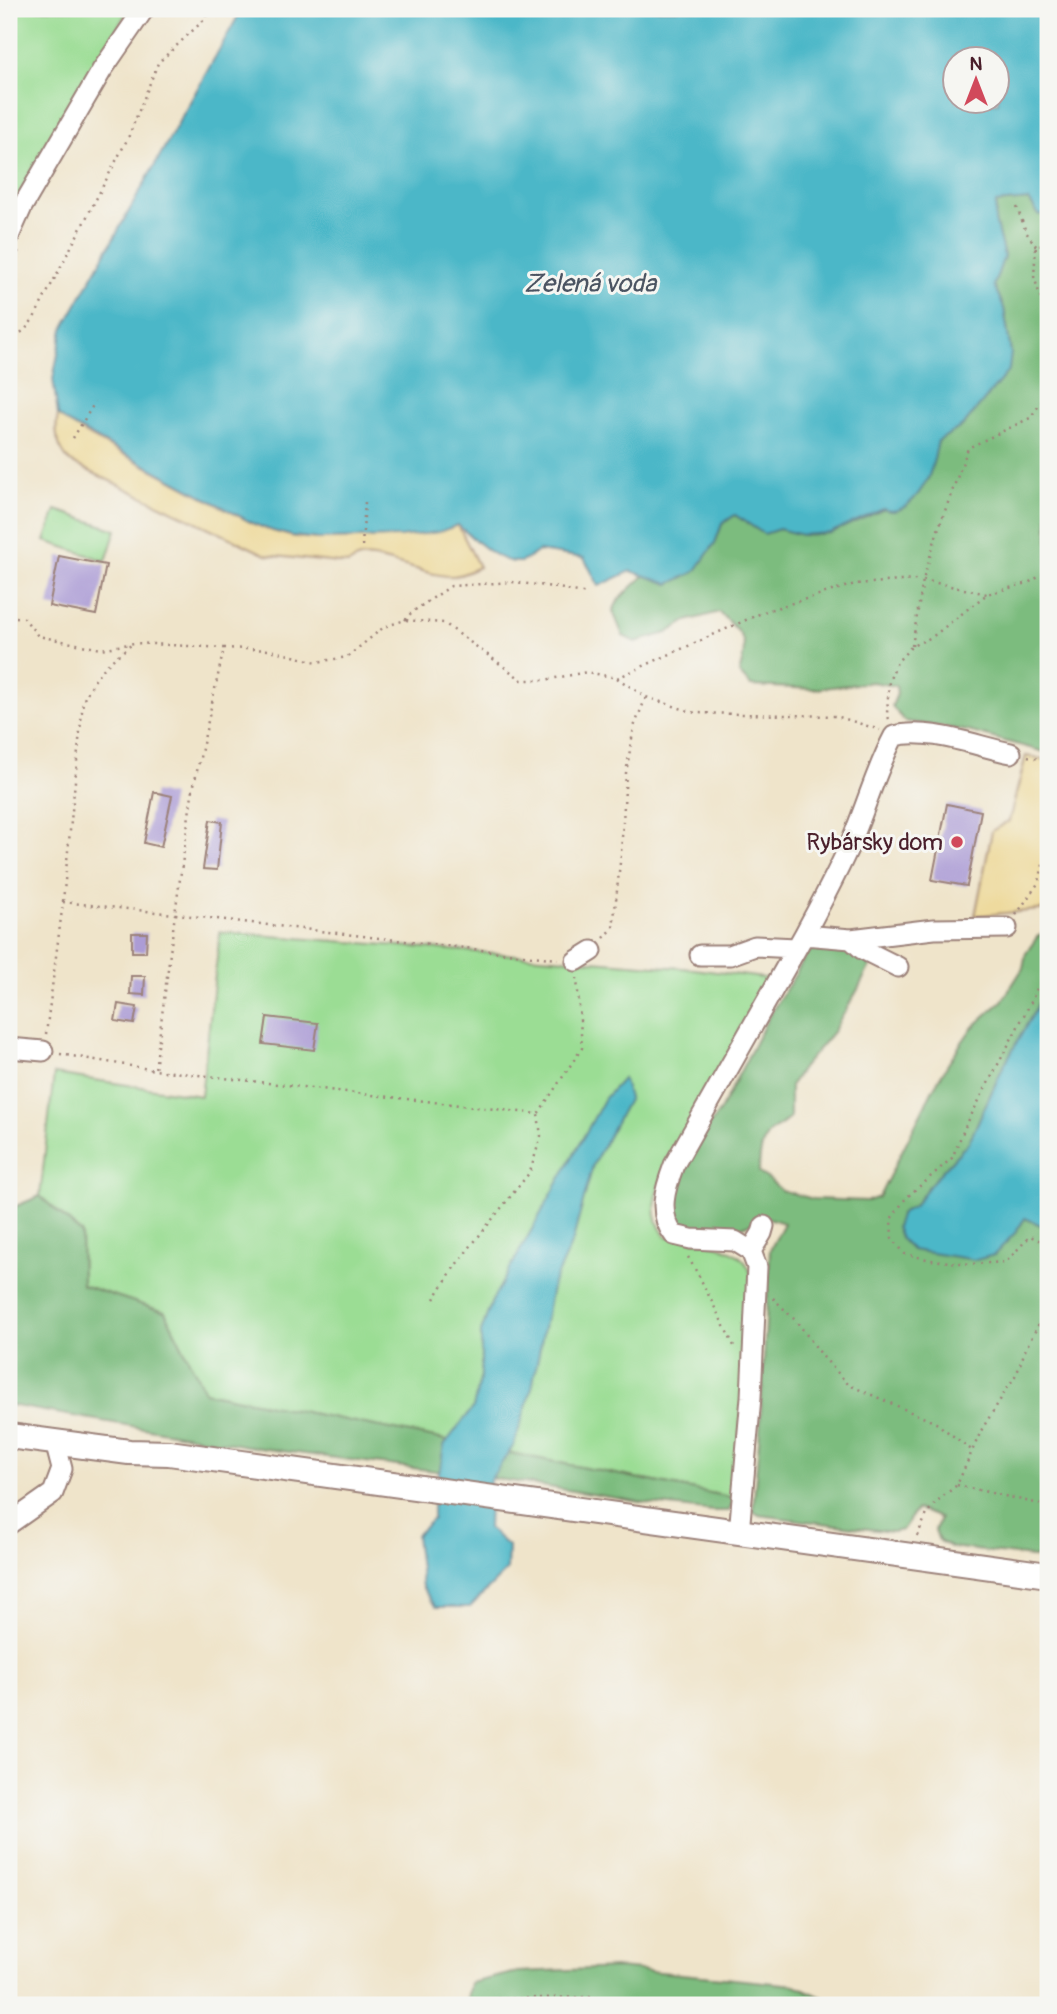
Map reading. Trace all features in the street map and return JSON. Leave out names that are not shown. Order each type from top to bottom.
[{"type":"main road","points":[[9,1420],[80,1431],[169,1454]]},
{"type":"main road","points":[[9,1436],[129,1452],[169,1454],[1048,1575]]},
{"type":"lane","points":[[9,236],[22,206],[95,82],[144,9]]},
{"type":"lane","points":[[739,1533],[751,1397],[757,1267],[751,1251],[735,1241],[691,1240],[674,1235],[665,1220],[663,1206],[674,1165],[826,894],[851,842],[885,752],[894,736],[907,732],[957,739],[1011,752]]},
{"type":"lane","points":[[701,955],[730,955],[755,946],[851,939],[934,929],[1007,928]]},
{"type":"lane","points":[[851,939],[862,949],[898,967]]},
{"type":"lane","points":[[9,1048],[43,1051]]},
{"type":"lane","points":[[751,1251],[764,1226]]},
{"type":"lane","points":[[9,1524],[53,1493],[62,1469],[55,1442]]},
{"type":"lane","points":[[9,1504],[32,1507]]},
{"type":"path","points":[[9,340],[25,330],[34,318],[128,138],[158,63],[205,19],[209,9]]},
{"type":"path","points":[[1017,207],[1026,232],[1036,246],[1034,276],[1048,323]]},
{"type":"path","points":[[1036,246],[1048,245]]},
{"type":"path","points":[[912,646],[923,580],[937,530],[968,448],[1030,418],[1048,393]]},
{"type":"path","points":[[73,438],[95,402]]},
{"type":"path","points":[[362,546],[365,502]]},
{"type":"path","points":[[894,736],[887,714],[890,681],[897,662],[912,646],[932,637],[987,594],[1028,583],[1042,575],[1048,562]]},
{"type":"path","points":[[617,678],[766,611],[855,584],[916,580]]},
{"type":"path","points":[[923,580],[987,594]]},
{"type":"path","points":[[405,620],[412,612],[451,586],[512,582],[587,594]]},
{"type":"path","points":[[9,616],[24,618],[38,636],[101,649],[134,643],[270,650],[317,662],[347,657],[384,627],[405,620],[444,623],[522,680],[545,680],[587,672],[617,678],[646,697],[695,713],[836,716],[894,736]]},
{"type":"path","points":[[134,643],[107,663],[93,680],[83,701],[63,902],[43,1051],[155,1070],[538,1114]]},
{"type":"path","points":[[155,1070],[192,794],[224,648]]},
{"type":"path","points":[[434,1299],[454,1266],[530,1172],[541,1136],[538,1114],[582,1048],[584,956],[613,928],[626,773],[634,727],[646,697]]},
{"type":"path","points":[[1011,752],[1048,762]]},
{"type":"path","points":[[1007,928],[1039,882],[1048,843]]},
{"type":"path","points":[[63,902],[584,956]]},
{"type":"path","points":[[1048,963],[952,1158],[906,1198],[891,1219],[892,1238],[905,1254],[931,1260],[970,1264],[1006,1262],[1030,1236],[1048,1244]]},
{"type":"path","points":[[674,1235],[699,1276],[738,1354]]},
{"type":"path","points":[[911,1556],[928,1512],[957,1485],[982,1429],[1017,1373],[1026,1348],[1048,1307]]},
{"type":"path","points":[[784,1308],[849,1385],[936,1423],[973,1451]]},
{"type":"path","points":[[957,1485],[1048,1506]]},
{"type":"path","points":[[424,2005],[490,1999],[589,1997],[639,2005]]},
{"type":"path","points":[[489,2005],[490,1999]]},
{"type":"path","points":[[9,2003],[25,2005]]},
{"type":"green space","points":[[9,9],[129,9],[30,173],[9,218]]},
{"type":"green space","points":[[1029,200],[1038,214],[1048,214],[1048,753],[968,731],[904,721],[892,706],[897,694],[896,686],[872,682],[816,689],[751,686],[739,673],[744,652],[742,638],[719,612],[687,621],[667,633],[635,642],[623,636],[613,611],[619,599],[645,575],[669,584],[715,543],[722,524],[735,515],[764,534],[779,529],[803,535],[830,533],[884,509],[928,479],[938,441],[964,425],[1011,353],[1004,308],[994,285],[1004,256],[995,221],[996,203]]},
{"type":"green space","points":[[56,510],[116,530],[106,561],[45,541]]},
{"type":"green space","points":[[1048,930],[1048,987],[1003,1067],[969,1142],[914,1206],[901,1213],[1016,1232],[1025,1218],[1048,1228],[1048,1559],[951,1547],[939,1541],[935,1530],[940,1518],[917,1509],[902,1530],[892,1532],[759,1515],[753,1511],[770,1250],[784,1223],[765,1217],[734,1231],[692,1230],[684,1227],[673,1214],[682,1163],[721,1109],[770,1014],[806,955],[817,945],[856,943],[862,957],[870,966],[833,1032],[790,1086],[790,1117],[770,1132],[764,1141],[759,1173],[781,1190],[813,1199],[868,1201],[879,1197],[934,1087],[958,1048],[972,1028],[1002,1001],[1023,968],[1026,953],[1038,936]]},
{"type":"green space","points":[[220,932],[694,969],[771,979],[663,1173],[655,1205],[657,1220],[665,1236],[728,1249],[739,1256],[751,1275],[735,1498],[205,1392],[165,1312],[82,1285],[81,1233],[40,1196],[54,1074],[201,1096]]},
{"type":"green space","points":[[40,1196],[81,1233],[82,1285],[165,1312],[205,1392],[735,1498],[729,1511],[652,1504],[512,1481],[259,1448],[9,1405],[9,1209]]},
{"type":"green space","points":[[618,1968],[795,1985],[839,2005],[466,2005],[470,1983],[518,1972]]},
{"type":"sand","points":[[58,415],[87,435],[254,524],[286,535],[315,539],[407,536],[458,525],[479,567],[460,575],[443,576],[376,559],[357,559],[348,564],[266,555],[70,462],[58,440]]},
{"type":"sand","points":[[1026,756],[1048,760],[1048,909],[975,916],[992,831],[1009,821]]},
{"type":"water","name":"Zelená voda","points":[[242,9],[1048,9],[1048,214],[1039,215],[1029,200],[996,203],[995,221],[1004,256],[994,285],[1004,308],[1011,353],[1009,370],[964,425],[938,441],[929,476],[919,492],[903,508],[890,511],[883,509],[830,533],[802,535],[779,529],[764,534],[735,515],[722,524],[715,543],[695,572],[669,584],[631,571],[599,586],[584,558],[539,551],[520,562],[511,562],[494,555],[458,525],[439,532],[400,537],[319,539],[292,536],[254,524],[68,423],[58,415],[53,379],[63,329]]},
{"type":"water","points":[[1048,987],[1048,1228],[1025,1218],[994,1255],[976,1260],[912,1250],[901,1239],[896,1227],[901,1213],[914,1206],[969,1142],[1003,1067]]},
{"type":"water","points":[[623,1078],[629,1098],[593,1165],[573,1240],[553,1283],[532,1388],[514,1445],[490,1480],[488,1528],[508,1546],[507,1570],[470,1607],[436,1607],[422,1587],[416,1535],[433,1519],[433,1491],[444,1445],[473,1408],[481,1375],[481,1332],[492,1301],[605,1098]]},
{"type":"building","points":[[59,556],[106,565],[96,615],[49,606]]},
{"type":"building","points":[[154,792],[172,796],[161,847],[144,843]]},
{"type":"building","points":[[947,804],[981,811],[967,886],[932,880]]},
{"type":"building","points":[[210,820],[222,822],[217,870],[203,869]]},
{"type":"building","points":[[132,933],[147,933],[146,952],[132,952]]},
{"type":"building","points":[[131,976],[145,976],[144,995],[130,994]]},
{"type":"building","points":[[118,1004],[137,1007],[134,1024],[115,1021]]},
{"type":"building","points":[[267,1017],[318,1023],[314,1050],[263,1044]]},
{"type":"place","name":"Rybársky dom","points":[[957,842]]}]
